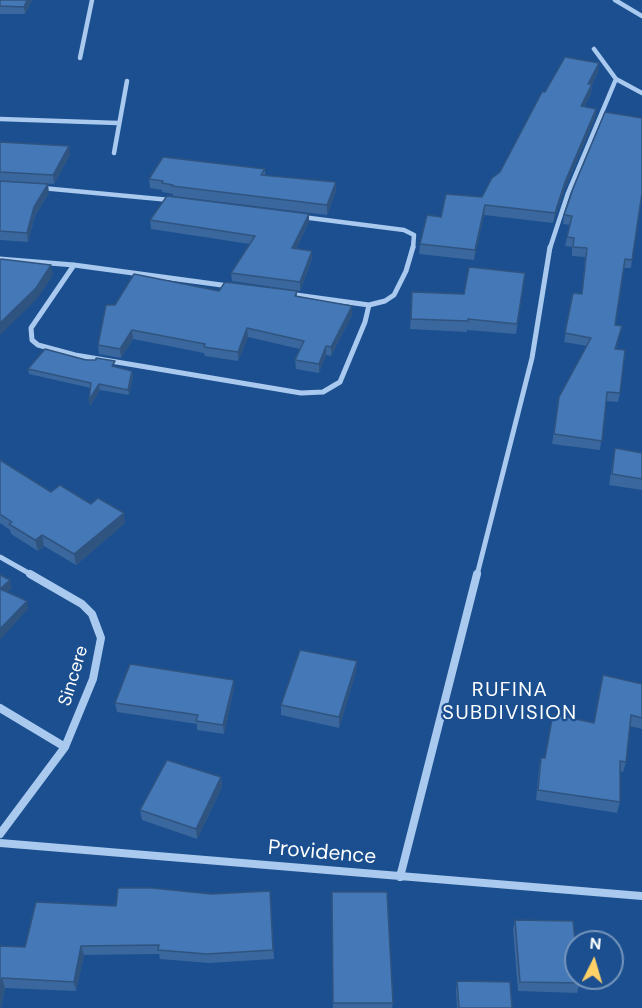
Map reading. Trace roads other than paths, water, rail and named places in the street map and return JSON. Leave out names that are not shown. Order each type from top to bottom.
[{"type":"street","points":[[80,58],[92,0]]},
{"type":"street","points":[[615,0],[642,16]]},
{"type":"street","points":[[594,49],[616,79],[642,93]]},
{"type":"street","points":[[400,877],[532,358],[551,241],[568,193],[616,79]]},
{"type":"street","points":[[114,153],[127,81]]},
{"type":"street","points":[[0,119],[118,123]]},
{"type":"street","points":[[35,188],[173,201]]},
{"type":"street","points":[[286,294],[369,305],[385,301],[394,295],[406,271],[415,240],[414,235],[404,230],[300,217]]},
{"type":"street","points":[[0,259],[74,265],[239,287]]},
{"type":"street","points":[[74,265],[31,328],[33,340],[38,345],[75,355],[301,393],[323,392],[340,382],[365,322],[369,305]]},
{"type":"street","name":"Sincere","points":[[0,557],[82,604],[92,614],[101,638],[93,679],[65,747],[0,834]]},
{"type":"street","points":[[0,708],[65,747]]},
{"type":"street","name":"Providence","points":[[0,843],[642,896]]},
{"type":"district","name":"RUFINA SUBDIVISION","points":[[510,702]]}]
